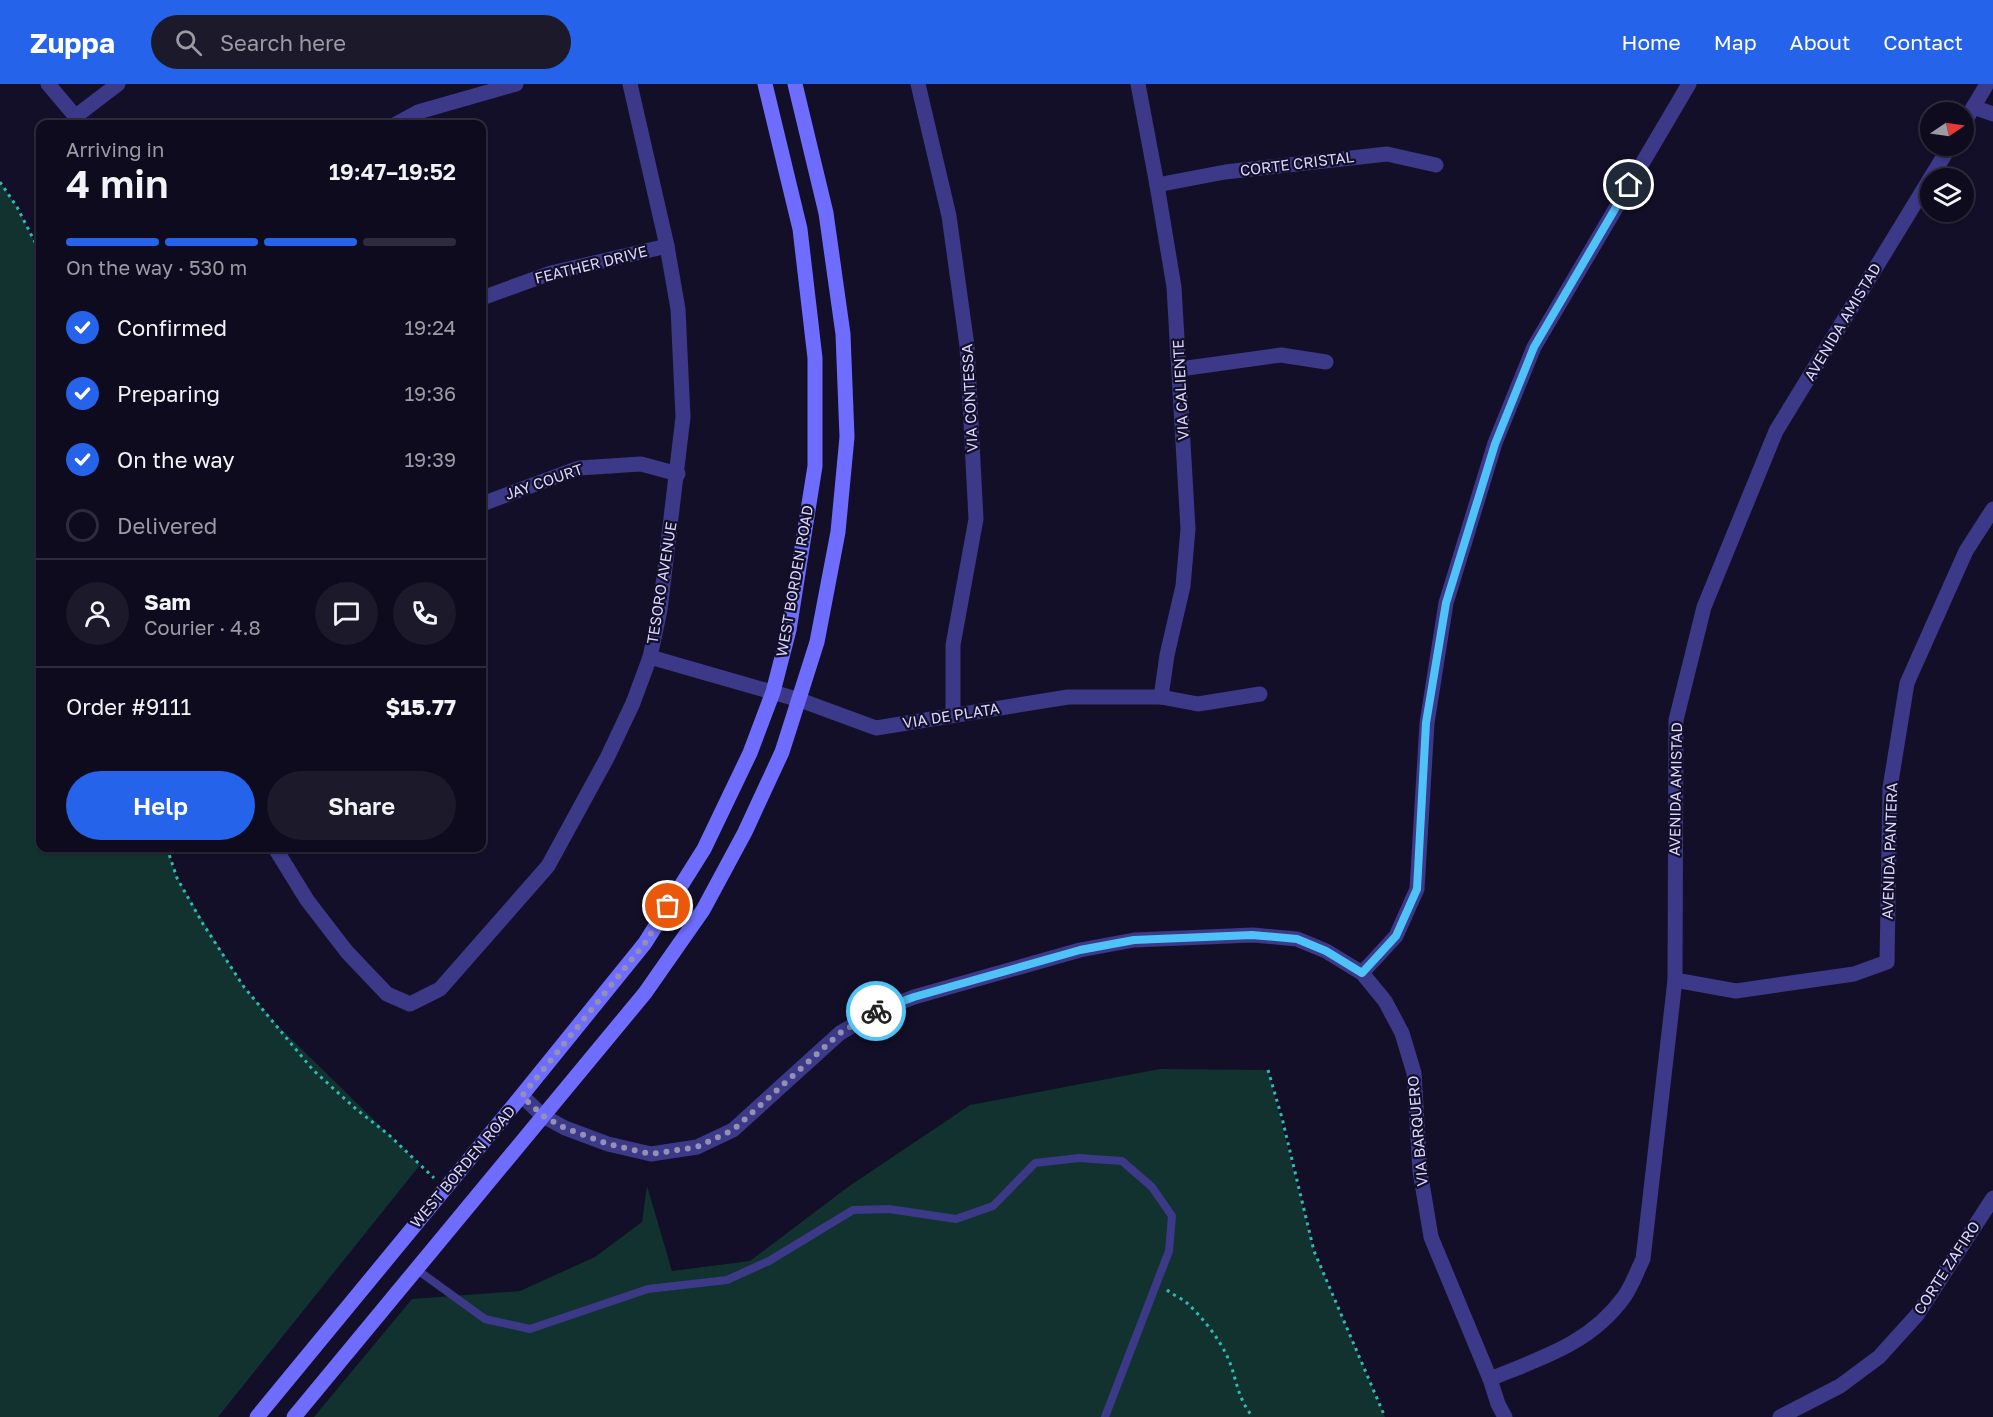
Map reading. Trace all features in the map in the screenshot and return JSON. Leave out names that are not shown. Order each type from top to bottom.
[{"type":"main road","name":"WEST BORDEN ROAD","points":[[257,1417],[645,943],[698,859],[750,753],[772,692],[789,630],[815,466],[815,358],[800,228],[765,84]]},
{"type":"main road","name":"WEST BORDEN ROAD","points":[[294,1417],[645,993],[703,910],[782,752],[817,642],[838,532],[847,437],[843,334],[826,213],[795,84]]},
{"type":"street","points":[[48,84],[79,120],[118,84]]},
{"type":"street","points":[[403,120],[418,112],[516,84]]},
{"type":"street","name":"TESORO AVENUE","points":[[278,852],[308,900],[347,952],[387,994],[410,1004],[440,989],[549,866],[633,704],[650,657],[660,610],[683,417],[678,309],[667,246],[630,84]]},
{"type":"street","name":"VIA CONTESSA","points":[[918,84],[949,216],[967,346],[976,519],[953,645],[953,715]]},
{"type":"street","name":"VIA CALIENTE","points":[[1137,84],[1174,287],[1188,529],[1183,586],[1167,655],[1161,697]]},
{"type":"street","points":[[1362,973],[1396,936],[1417,889],[1426,723],[1446,603],[1495,444],[1534,347],[1689,84]]},
{"type":"street","points":[[1974,105],[1987,84]]},
{"type":"street","points":[[1974,107],[1993,114]]},
{"type":"street","name":"CORTE CRISTAL","points":[[1157,185],[1225,172],[1387,153],[1436,165]]},
{"type":"street","name":"AVENIDA AMISTAD","points":[[1490,1379],[1568,1347],[1602,1322],[1625,1296],[1643,1259],[1675,980],[1676,720],[1704,607],[1776,431],[1944,156]]},
{"type":"street","name":"FEATHER DRIVE","points":[[486,297],[551,273],[667,246]]},
{"type":"street","points":[[1180,369],[1281,355],[1326,362]]},
{"type":"street","name":"JAY COURT","points":[[486,503],[579,468],[641,464],[678,474]]},
{"type":"street","name":"AVENIDA PANTERA","points":[[1675,980],[1736,991],[1854,974],[1887,962],[1890,788],[1907,683],[1966,551],[1993,509]]},
{"type":"street","name":"VIA DE PLATA","points":[[650,657],[800,700],[876,728],[1068,697],[1161,697],[1198,704],[1260,694]]},
{"type":"street","name":"VIA BARQUERO","points":[[522,1096],[543,1116],[565,1128],[608,1144],[651,1154],[697,1147],[733,1130],[840,1033],[876,1012],[914,997],[1080,950],[1134,940],[1252,935],[1297,939],[1326,951],[1362,973],[1385,1001],[1401,1034],[1414,1073],[1420,1171],[1431,1237],[1505,1417]]},
{"type":"street","name":"CORTE ZAFIRO","points":[[1780,1417],[1840,1386],[1879,1357],[1917,1316],[1993,1198]]},
{"type":"lane","points":[[416,1269],[485,1318],[530,1329],[648,1289],[727,1280],[769,1261],[853,1210],[889,1209],[956,1219],[993,1206],[1035,1163],[1079,1158],[1122,1161],[1152,1187],[1172,1216],[1169,1251],[1105,1417]]},
{"type":"path","points":[[0,182],[17,207],[36,244]]},
{"type":"path","points":[[168,852],[177,878],[202,924],[244,987],[313,1070],[389,1135],[445,1189]]},
{"type":"path","points":[[1268,1070],[1314,1251],[1385,1417]]},
{"type":"path","points":[[1157,1281],[1186,1302],[1213,1333],[1228,1357],[1236,1386],[1252,1417]]},
{"type":"green space","points":[[0,182],[17,207],[36,244],[36,852],[168,852],[177,878],[244,987],[278,1026],[420,1165],[218,1417],[0,1417]]},
{"type":"green space","points":[[1160,1069],[1268,1070],[1314,1251],[1385,1417],[314,1417],[412,1299],[520,1291],[595,1257],[642,1222],[647,1186],[672,1271],[750,1261],[848,1187],[970,1105]]},
{"type":"way so far","points":[[668,906],[645,943],[522,1096],[543,1116],[565,1128],[608,1144],[651,1154],[697,1147],[733,1130],[840,1033],[876,1011]]},
{"type":"route","points":[[876,1011],[914,997],[1080,950],[1134,940],[1252,935],[1297,939],[1326,951],[1362,973],[1396,936],[1417,889],[1426,723],[1446,603],[1495,444],[1534,347],[1629,185]]}]
